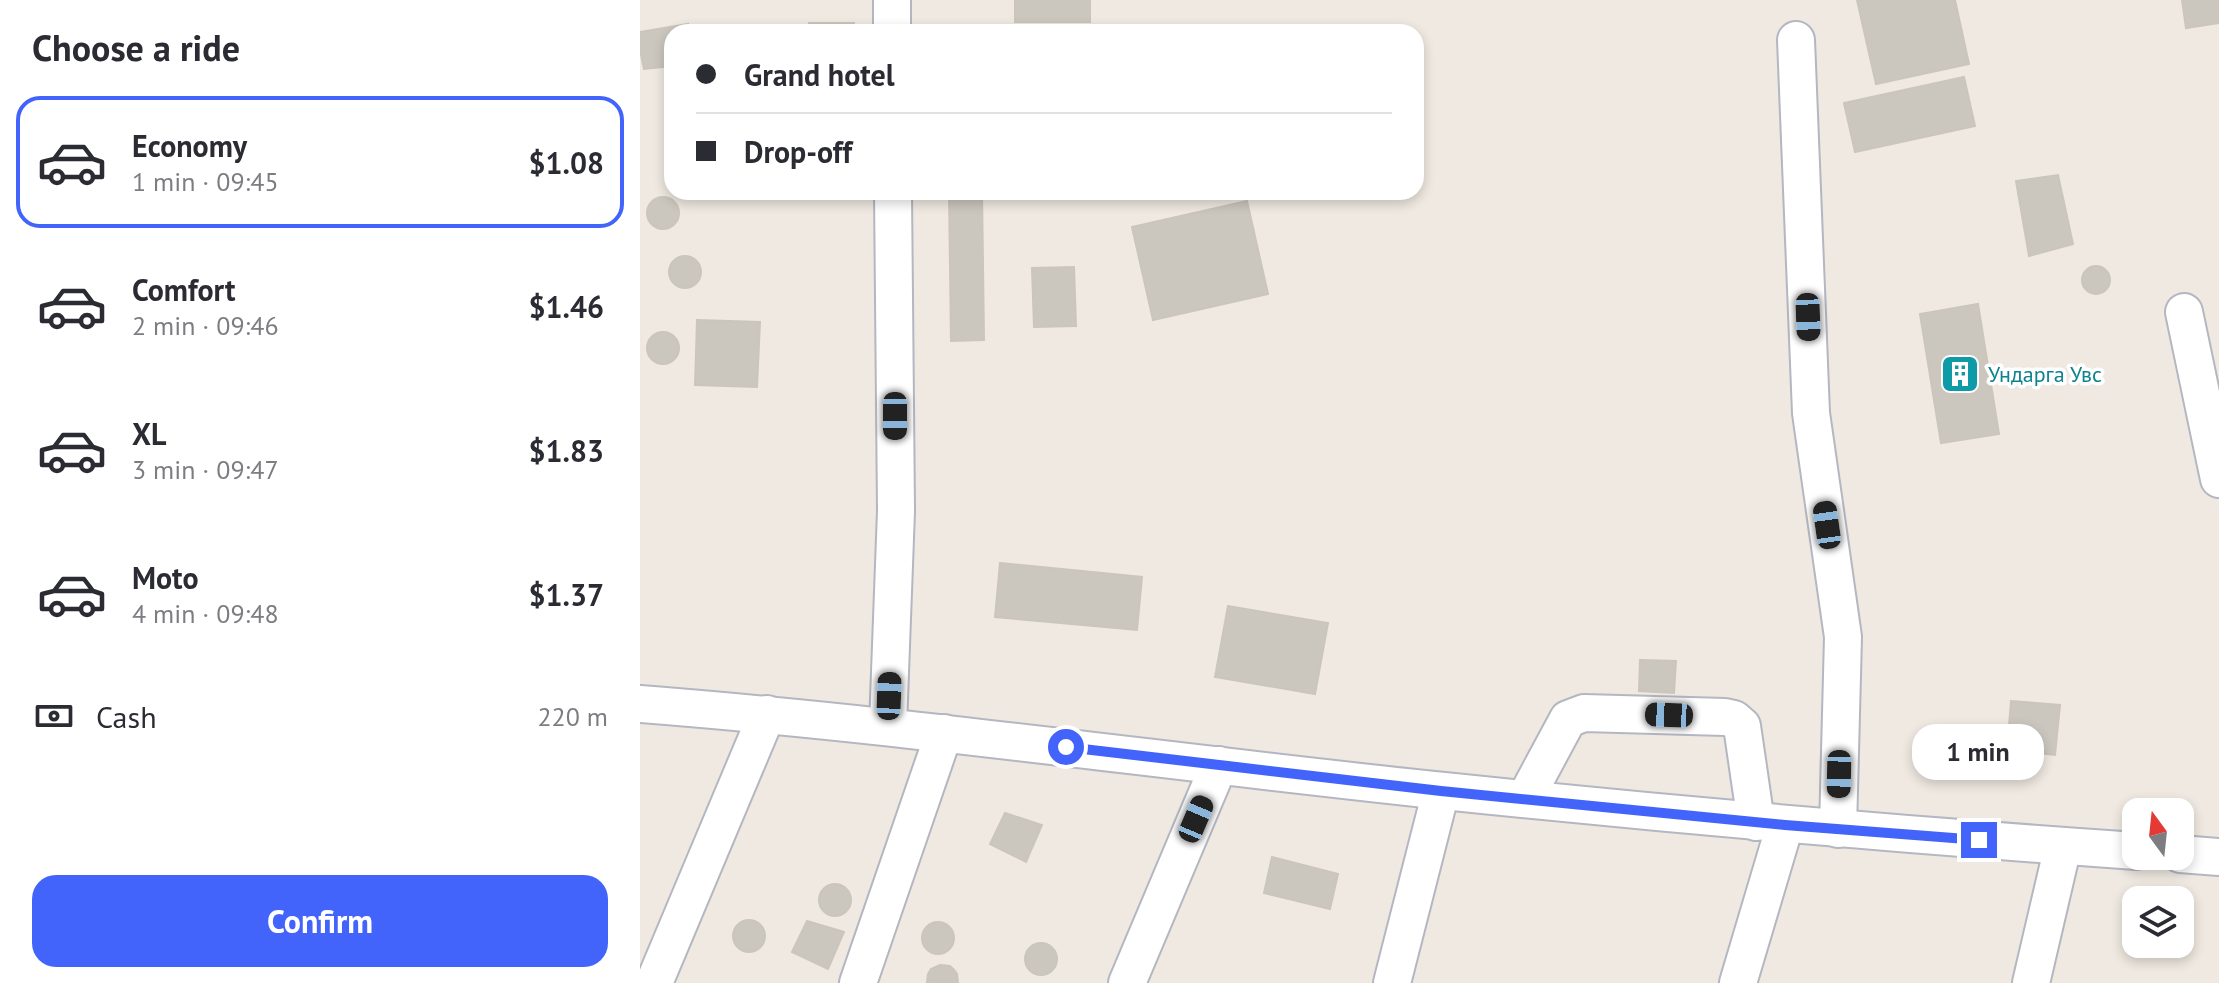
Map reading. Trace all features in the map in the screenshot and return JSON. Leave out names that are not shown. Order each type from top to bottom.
[{"type":"street","points":[[892,0],[892,24]]},
{"type":"street","points":[[1796,40],[1811,413],[1843,637],[1838,829]]},
{"type":"street","points":[[888,726],[896,511],[893,200]]},
{"type":"street","points":[[2184,312],[2219,479]]},
{"type":"street","points":[[640,704],[888,726],[1441,791],[1838,829],[2122,850]]},
{"type":"street","points":[[1525,799],[1568,719],[1574,716],[1584,713],[1734,719],[1742,726],[1770,823],[1738,983]]},
{"type":"street","points":[[654,983],[767,714]]},
{"type":"street","points":[[858,983],[944,733]]},
{"type":"street","points":[[1127,983],[1219,765]]},
{"type":"street","points":[[1392,983],[1441,791]]},
{"type":"street","points":[[2031,983],[2063,846]]},
{"type":"street","points":[[2194,855],[2219,857]]},
{"type":"building","points":[[1015,0],[1090,0],[1090,22],[1015,22]]},
{"type":"building","points":[[1857,0],[1955,0],[1969,64],[1876,84]]},
{"type":"building","points":[[2182,0],[2219,0],[2219,23],[2186,28]]},
{"type":"building","points":[[809,23],[854,23],[854,24]]},
{"type":"building","points":[[664,28],[664,67],[644,69],[640,32]]},
{"type":"building","points":[[1964,77],[1975,126],[1855,152],[1844,103]]},
{"type":"building","points":[[2058,175],[2073,244],[2029,256],[2016,181]]},
{"type":"building","points":[[657,198],[672,200],[678,207],[678,219],[669,228],[657,228],[648,219],[648,207]]},
{"type":"building","points":[[949,200],[982,200],[984,340],[951,341]]},
{"type":"building","points":[[1247,201],[1268,294],[1153,320],[1132,227]]},
{"type":"building","points":[[685,256],[696,261],[701,272],[696,283],[685,288],[674,283],[669,272],[674,261]]},
{"type":"building","points":[[2096,266],[2106,270],[2110,280],[2106,290],[2096,294],[2086,290],[2082,280],[2086,270]]},
{"type":"building","points":[[1074,267],[1076,326],[1034,327],[1032,268]]},
{"type":"building","name":"Ундарга Увс","points":[[1978,304],[1999,434],[1941,443],[1920,314]]},
{"type":"building","points":[[697,320],[760,322],[757,387],[695,385]]},
{"type":"building","points":[[663,332],[674,337],[679,348],[674,359],[663,364],[652,359],[647,348],[652,337]]},
{"type":"building","points":[[1000,563],[1142,577],[1137,630],[995,617]]},
{"type":"building","points":[[1228,606],[1328,623],[1315,694],[1215,677]]},
{"type":"building","points":[[1640,660],[1676,661],[1674,693],[1639,691]]},
{"type":"building","points":[[2011,701],[2060,705],[2055,755],[2007,750]]},
{"type":"building","points":[[1005,813],[1042,825],[1026,862],[990,844]]},
{"type":"building","points":[[1272,857],[1338,874],[1330,909],[1264,893]]},
{"type":"building","points":[[835,884],[846,889],[851,900],[846,911],[835,916],[824,911],[819,900],[824,889]]},
{"type":"building","points":[[749,920],[760,925],[765,936],[760,947],[749,952],[738,947],[733,936],[738,925]]},
{"type":"building","points":[[807,921],[844,932],[828,969],[792,952]]},
{"type":"building","points":[[938,922],[949,927],[954,938],[949,949],[938,954],[927,949],[922,938],[927,927]]},
{"type":"building","points":[[1041,943],[1052,948],[1057,959],[1052,970],[1041,975],[1030,970],[1025,959],[1030,948]]},
{"type":"building","points":[[940,965],[950,966],[954,970],[958,983],[927,983],[931,969]]},
{"type":"place","name":"Ундарга Увс","points":[[1960,374]]},
{"type":"route","points":[[1066,747],[1441,791],[1785,825],[1979,840]]}]
